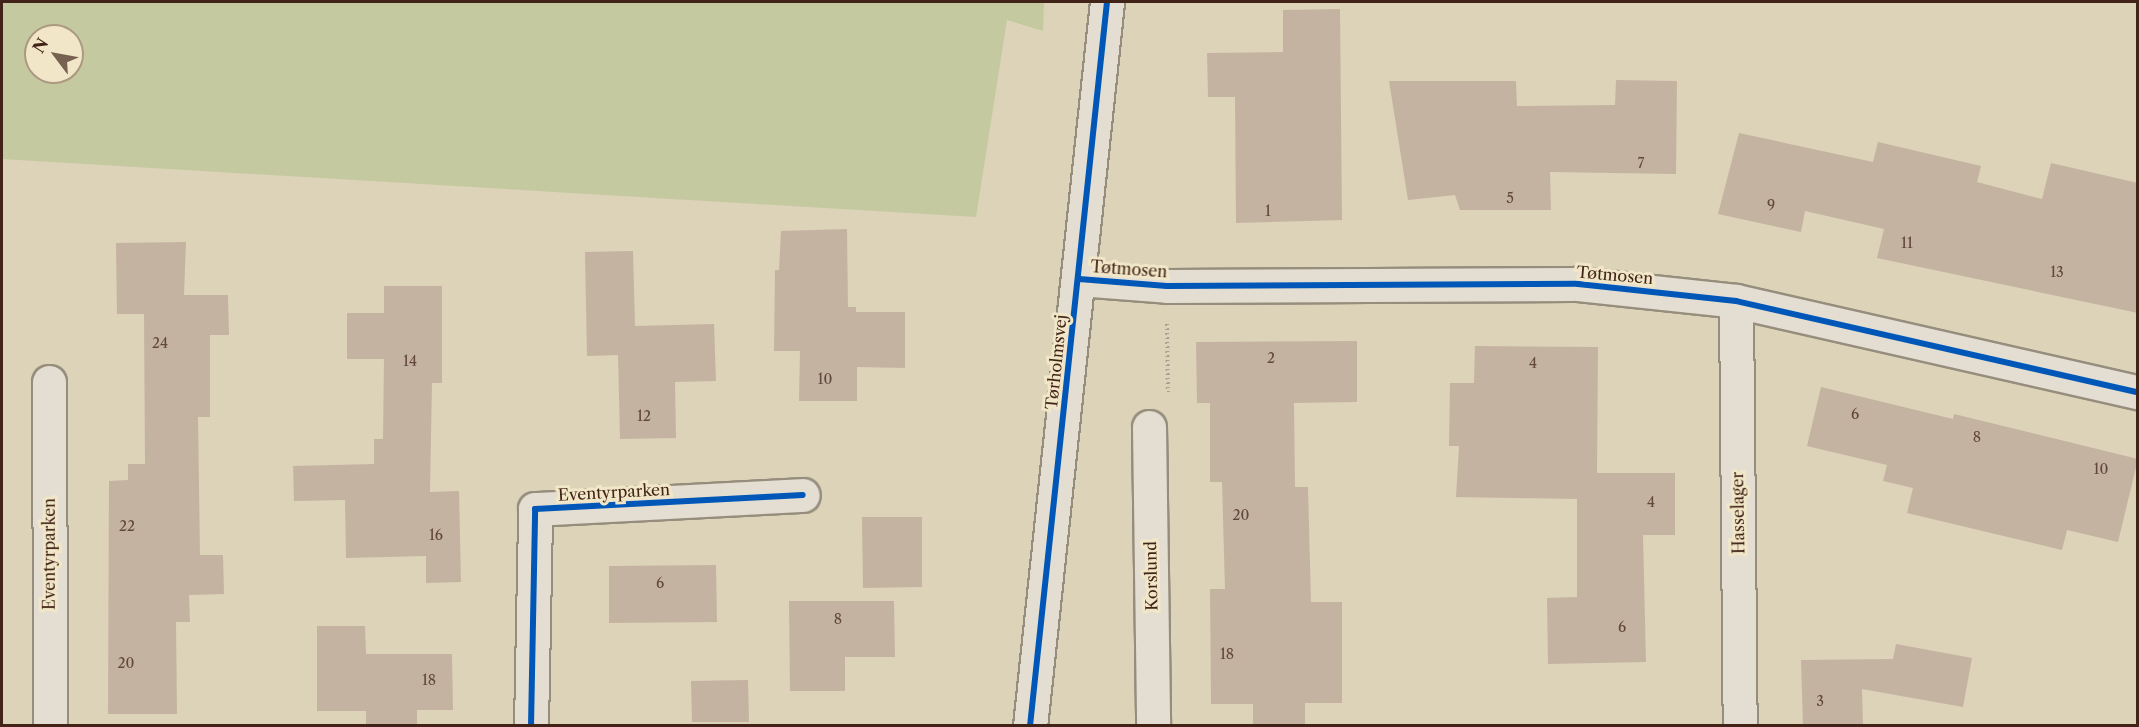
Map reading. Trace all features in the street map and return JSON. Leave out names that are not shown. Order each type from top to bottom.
[{"type":"street","name":"Tørholmsvej","points":[[1030,726],[1107,2]]},
{"type":"street","name":"Tøtmosen","points":[[1079,279],[1167,286],[1578,284],[1736,301],[2138,392]]},
{"type":"street","name":"Hasselager","points":[[1736,301],[1740,726]]},
{"type":"street","name":"Eventyrparken","points":[[49,382],[50,726]]},
{"type":"street","name":"Korslund","points":[[1149,427],[1153,726]]},
{"type":"street","name":"Eventyrparken","points":[[531,726],[535,509],[803,495]]},
{"type":"path","points":[[1149,427],[1164,421],[1168,411],[1167,286]]},
{"type":"green space","points":[[2,2],[1044,2],[1043,31],[1007,20],[976,217],[2,159]]},
{"type":"building","points":[[1340,9],[1342,220],[1236,223],[1235,97],[1208,97],[1207,53],[1283,52],[1283,10]]},
{"type":"building","points":[[1616,80],[1677,81],[1676,174],[1550,172],[1551,210],[1460,210],[1455,195],[1408,200],[1389,81],[1516,81],[1517,106],[1615,105]]},
{"type":"building","points":[[1739,133],[1873,162],[1878,142],[1981,166],[1977,182],[2042,199],[2051,163],[2138,183],[2138,313],[1877,258],[1884,229],[1805,211],[1801,232],[1718,214]]},
{"type":"building","points":[[847,229],[848,307],[856,307],[856,312],[905,312],[905,368],[857,367],[857,401],[799,401],[800,351],[774,351],[775,270],[779,270],[781,231]]},
{"type":"building","points":[[186,242],[184,295],[228,295],[229,335],[210,335],[210,417],[198,417],[200,555],[223,555],[224,594],[189,595],[190,622],[176,622],[177,714],[108,714],[109,481],[128,480],[128,464],[145,464],[144,314],[117,314],[116,243]]},
{"type":"building","points":[[633,251],[635,326],[714,324],[716,381],[675,382],[676,438],[620,439],[618,355],[587,356],[585,252]]},
{"type":"building","points":[[384,286],[442,286],[442,383],[432,383],[430,492],[459,491],[461,582],[426,583],[426,556],[346,558],[345,500],[294,501],[293,466],[374,464],[374,439],[383,439],[384,359],[347,359],[347,313],[384,313]]},
{"type":"building","points":[[1357,341],[1357,402],[1294,403],[1295,487],[1308,487],[1311,602],[1342,602],[1342,703],[1305,703],[1305,726],[1253,726],[1253,704],[1211,704],[1210,589],[1225,589],[1222,482],[1210,482],[1210,403],[1197,403],[1196,342]]},
{"type":"building","points":[[1475,346],[1598,347],[1597,473],[1675,473],[1675,535],[1643,535],[1646,662],[1548,664],[1547,598],[1577,597],[1577,499],[1456,497],[1459,446],[1449,446],[1450,383],[1474,383]]},
{"type":"building","points":[[1821,387],[1953,419],[1954,414],[2138,459],[2118,542],[2067,530],[2062,550],[1907,513],[1913,488],[1883,481],[1887,465],[1807,446]]},
{"type":"building","points":[[862,517],[922,517],[922,587],[863,588]]},
{"type":"building","points":[[716,565],[717,622],[609,623],[609,566]]},
{"type":"building","points":[[789,601],[894,601],[895,657],[845,657],[845,691],[790,691]]},
{"type":"building","points":[[317,626],[365,626],[366,654],[452,654],[453,710],[417,710],[417,726],[366,726],[366,711],[317,711]]},
{"type":"building","points":[[1896,644],[1972,658],[1963,707],[1862,689],[1863,726],[1803,726],[1801,660],[1893,659]]},
{"type":"building","points":[[748,680],[749,722],[692,722],[691,681]]},
{"type":"cycle path","points":[[1030,726],[1107,2]]},
{"type":"cycle path","points":[[1079,279],[1167,286],[1578,284],[1736,301],[2138,392]]},
{"type":"cycle path","points":[[531,726],[535,509],[803,495]]}]
